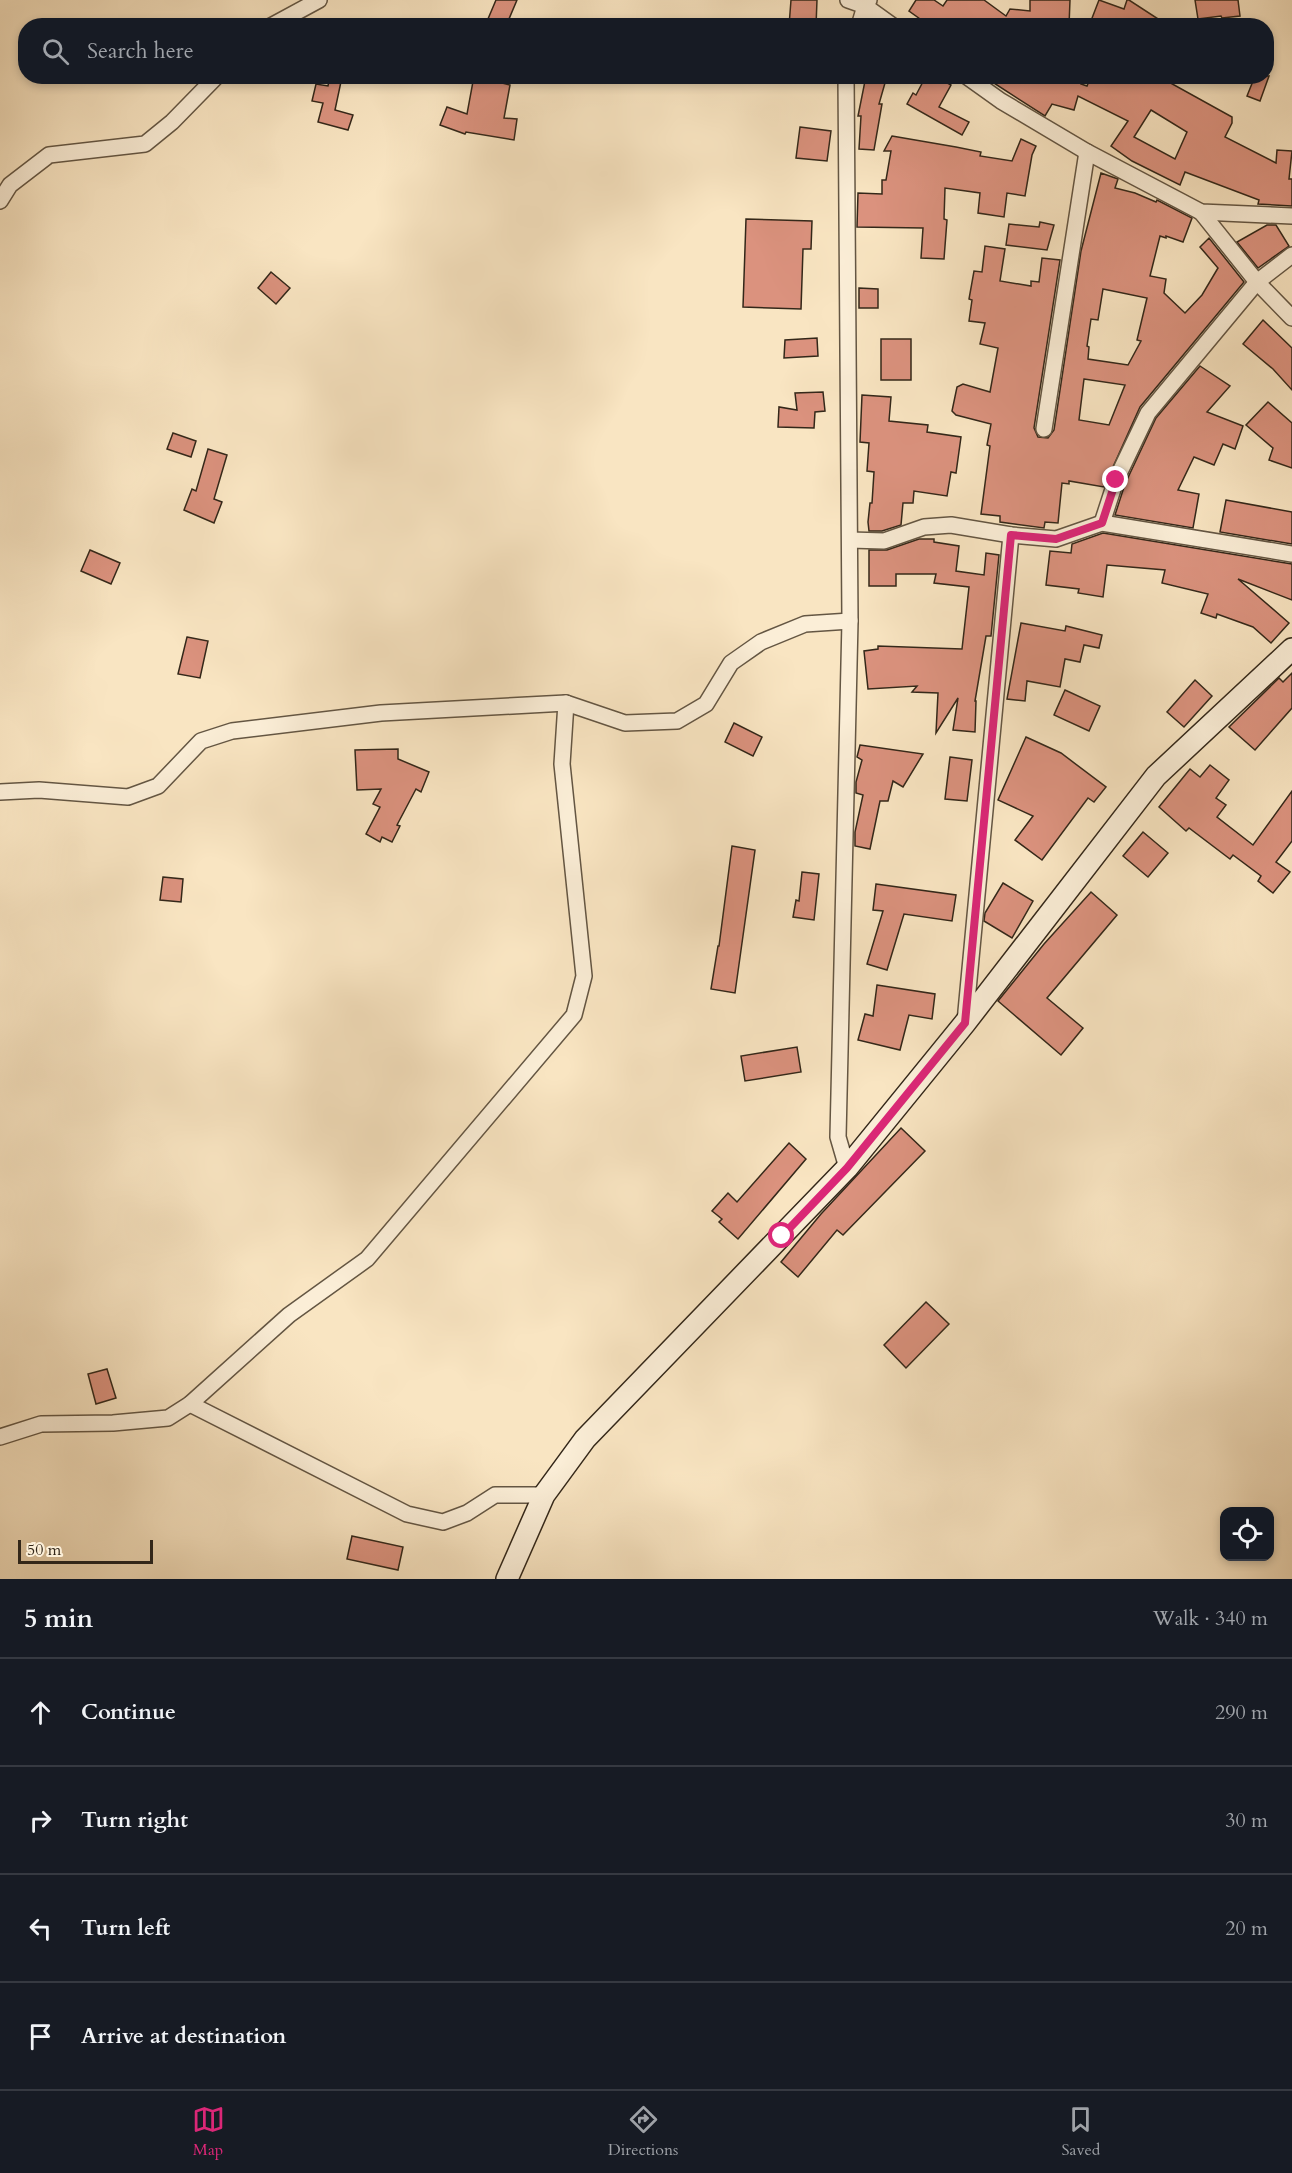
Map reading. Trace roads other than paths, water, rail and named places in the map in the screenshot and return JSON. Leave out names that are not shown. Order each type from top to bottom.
[{"type":"street","points":[[286,18],[319,0]]},
{"type":"street","points":[[848,0],[867,3],[884,18]]},
{"type":"street","points":[[862,18],[867,3]]},
{"type":"street","points":[[0,201],[10,185],[49,155],[145,144],[172,122],[209,84]]},
{"type":"street","points":[[846,84],[850,621],[838,1137],[847,1168]]},
{"type":"street","points":[[977,84],[1001,101],[1087,152],[1201,212],[1257,282],[1292,318]]},
{"type":"street","points":[[1044,429],[1087,152]]},
{"type":"street","points":[[1201,212],[1292,216]]},
{"type":"street","points":[[1102,523],[1116,480],[1148,413],[1257,282],[1292,255]]},
{"type":"street","points":[[850,540],[884,541],[924,527],[951,525],[1011,535],[1056,539],[1102,523],[1292,554]]},
{"type":"street","points":[[965,1023],[1011,535]]},
{"type":"street","points":[[0,792],[39,789],[128,796],[158,786],[201,741],[232,731],[381,713],[566,703],[625,723],[677,721],[706,704],[731,663],[761,642],[805,624],[850,621]]},
{"type":"street","points":[[507,1579],[544,1495],[585,1439],[847,1168],[965,1023],[1155,776],[1292,649]]},
{"type":"street","points":[[0,1437],[41,1424],[113,1423],[168,1418],[190,1404],[289,1316],[367,1259],[574,1015],[584,976],[562,764],[566,703]]},
{"type":"street","points":[[190,1404],[406,1514],[443,1522],[468,1513],[495,1495],[544,1495]]}]
